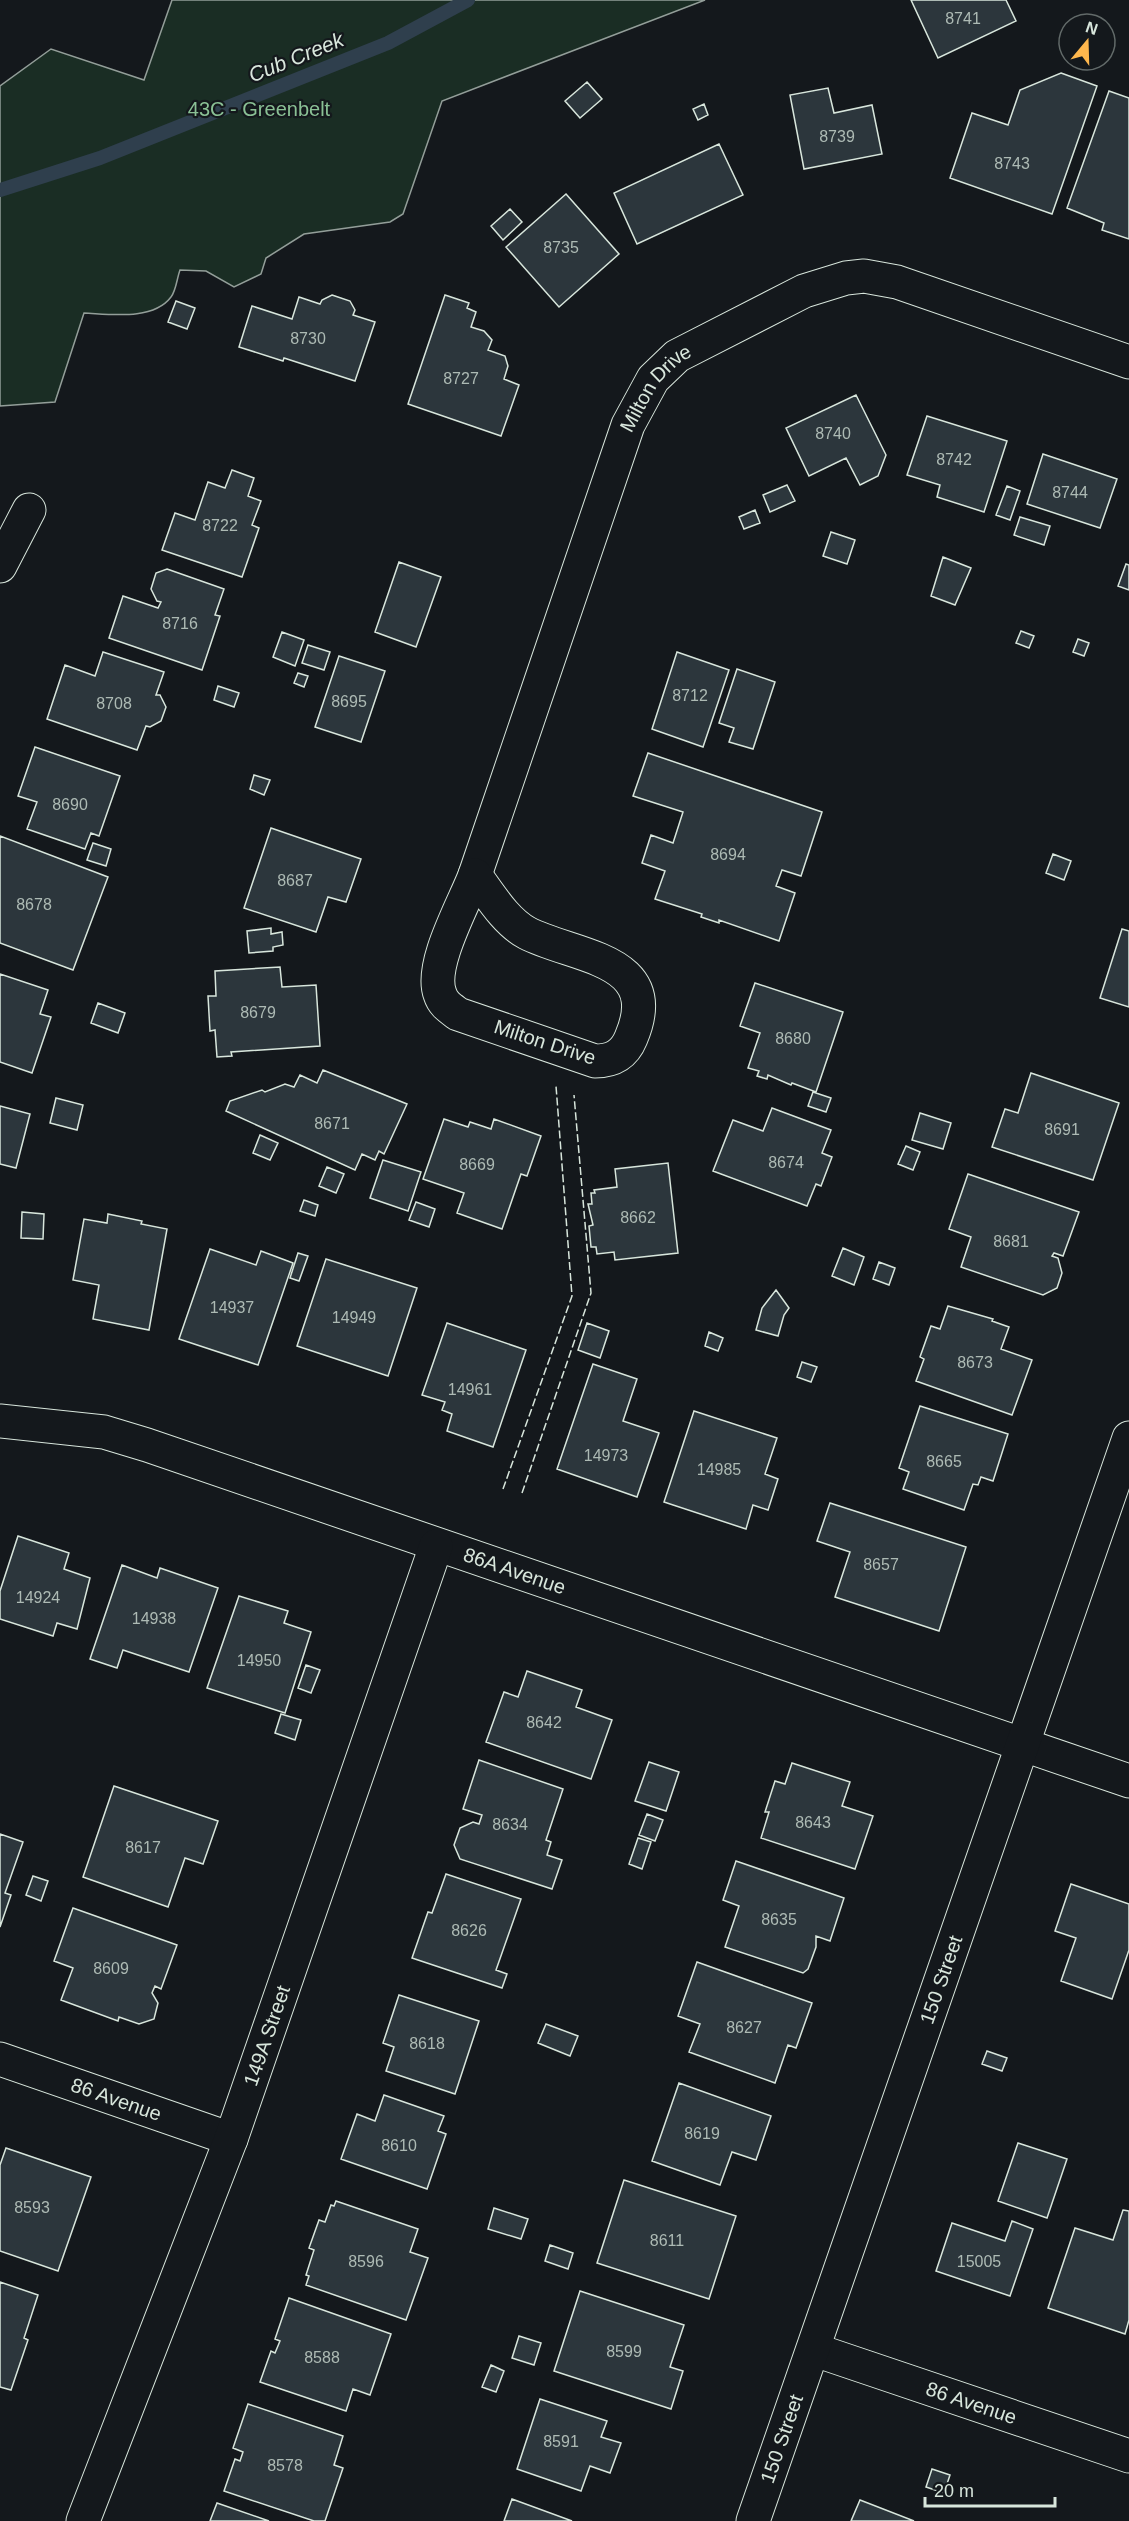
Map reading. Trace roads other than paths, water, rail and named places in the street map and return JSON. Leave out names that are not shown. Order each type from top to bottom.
[{"type":"street","name":"Milton Drive","points":[[475,875],[519,928],[617,968],[632,982],[639,1000],[639,1010],[631,1039],[620,1054],[613,1059],[595,1061],[458,1014],[442,1001],[438,985],[440,965],[475,875],[628,425],[653,379],[677,356],[804,291],[824,283],[864,276],[912,286],[1129,362]]},
{"type":"street","points":[[0,566],[28,510]]},
{"type":"street","name":"86A Avenue","points":[[0,1421],[79,1428],[126,1438],[436,1546],[1129,1781]]},
{"type":"street","name":"150 Street","points":[[753,2521],[1129,1438]]},
{"type":"street","name":"149A Street","points":[[83,2521],[231,2139],[436,1546]]},
{"type":"street","name":"86 Avenue","points":[[0,2058],[231,2139]]},
{"type":"street","name":"86 Avenue","points":[[814,2350],[1129,2456]]},
{"type":"waterway","name":"Cub Creek","points":[[0,190],[100,158],[388,43],[468,0]]},
{"type":"park label","name":"43C - Greenbelt","points":[[259,109]]}]
